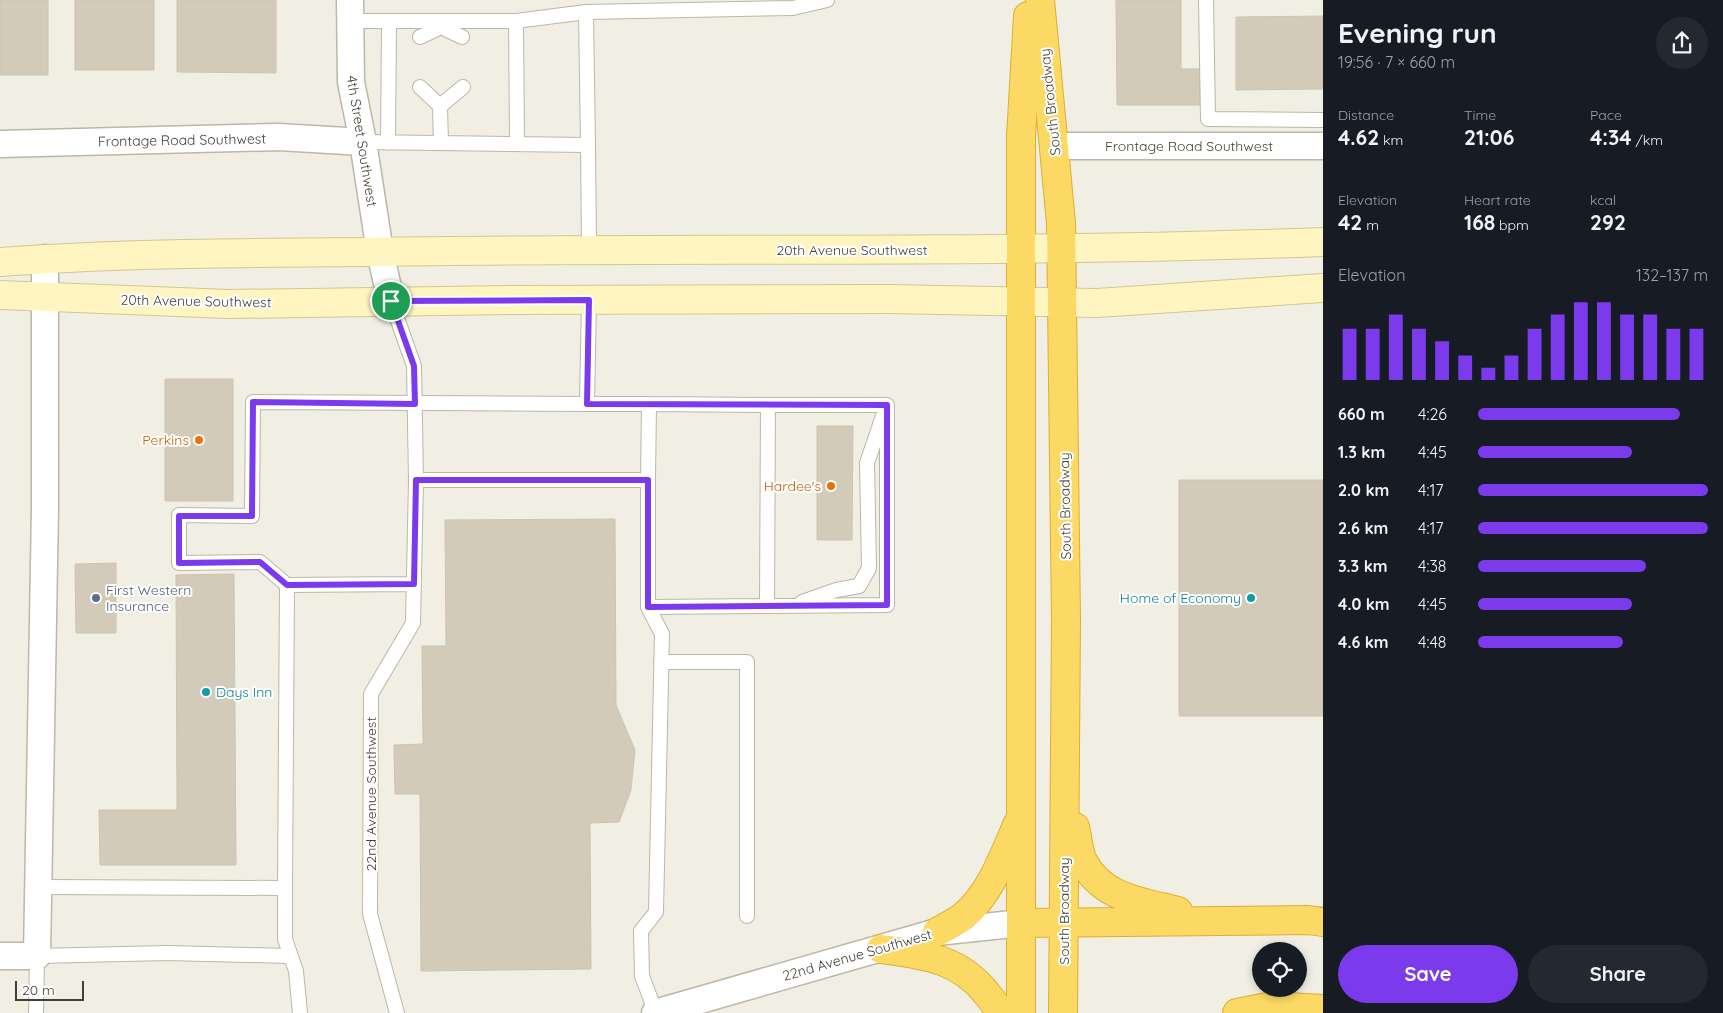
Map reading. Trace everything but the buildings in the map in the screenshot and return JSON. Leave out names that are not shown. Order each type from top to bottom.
[{"type":"highway","name":"South Broadway","points":[[1021,1013],[1021,136],[1028,0]]},
{"type":"highway","name":"South Broadway","points":[[1040,0],[1062,250],[1066,620],[1064,1013]]},
{"type":"highway","points":[[1065,780],[1082,859],[1092,876],[1119,896],[1211,920],[1308,920],[1323,922]]},
{"type":"highway","points":[[937,932],[963,917],[994,878],[1022,813]]},
{"type":"highway","name":"22nd Avenue Southwest","points":[[1022,922],[1211,920]]},
{"type":"highway","points":[[881,949],[928,956],[958,966],[980,985],[1001,1013]]},
{"type":"highway","points":[[1237,1013],[1272,1006],[1323,1009]]},
{"type":"street","name":"4th Street Southwest","points":[[351,10],[351,82],[376,142],[380,252]]},
{"type":"street","name":"Frontage Road Southwest","points":[[0,144],[279,137],[376,142]]},
{"type":"street","name":"Frontage Road Southwest","points":[[1054,146],[1323,146]]},
{"type":"street","name":"20th Avenue Southwest","points":[[0,262],[46,258],[380,252],[1062,250],[1323,242]]},
{"type":"street","points":[[380,252],[391,301]]},
{"type":"street","points":[[0,956],[37,956],[46,258]]},
{"type":"street","name":"20th Avenue Southwest","points":[[0,295],[229,304],[391,301],[890,299],[1097,303],[1323,288]]},
{"type":"street","name":"22nd Avenue Southwest","points":[[655,1013],[937,932],[1022,922]]},
{"type":"lane","points":[[623,11],[642,0]]},
{"type":"lane","points":[[781,0],[793,8]]},
{"type":"lane","points":[[351,10],[388,21],[442,24],[516,21],[586,12],[793,8],[827,0]]},
{"type":"lane","points":[[1206,0],[1208,119],[1323,120]]},
{"type":"lane","points":[[586,12],[589,250]]},
{"type":"lane","points":[[388,21],[376,142],[588,145]]},
{"type":"lane","points":[[516,21],[517,144]]},
{"type":"lane","points":[[420,37],[442,24]]},
{"type":"lane","points":[[442,24],[462,37]]},
{"type":"lane","points":[[420,87],[440,106],[441,143]]},
{"type":"lane","points":[[440,106],[463,87]]},
{"type":"lane","points":[[587,404],[589,300]]},
{"type":"lane","points":[[391,301],[414,366],[415,404],[416,480],[414,584],[287,585],[260,562],[179,563],[179,516],[252,516],[253,402],[415,404],[887,405]]},
{"type":"lane","points":[[649,404],[648,607],[662,634],[656,912],[641,931],[642,976],[655,1013]]},
{"type":"lane","points":[[767,606],[768,405]]},
{"type":"lane","points":[[648,607],[887,605],[887,405]]},
{"type":"lane","points":[[792,606],[836,590],[859,586],[869,568],[867,463],[887,405]]},
{"type":"lane","points":[[416,480],[648,480]]},
{"type":"lane","name":"22nd Avenue Southwest","points":[[397,1013],[370,914],[371,694],[414,623],[414,584]]},
{"type":"lane","points":[[287,585],[286,938],[296,971],[300,1013]]},
{"type":"lane","points":[[661,662],[748,662],[747,916]]},
{"type":"lane","points":[[38,887],[285,888]]},
{"type":"lane","points":[[36,1013],[37,956],[167,953],[290,956]]},
{"type":"place","name":"Perkins","points":[[199,440]]},
{"type":"place","name":"Hardee's","points":[[831,486]]},
{"type":"place","name":"First Western Insurance","points":[[96,598]]},
{"type":"place","name":"Home of Economy","points":[[1251,598]]},
{"type":"place","name":"Days Inn","points":[[206,692]]},
{"type":"route","points":[[589,300],[587,404],[887,405],[887,605],[648,607],[648,480],[416,480],[414,584],[287,585],[260,562],[179,563],[179,516],[252,516],[253,402],[415,404],[414,366],[391,301],[589,300]]}]
